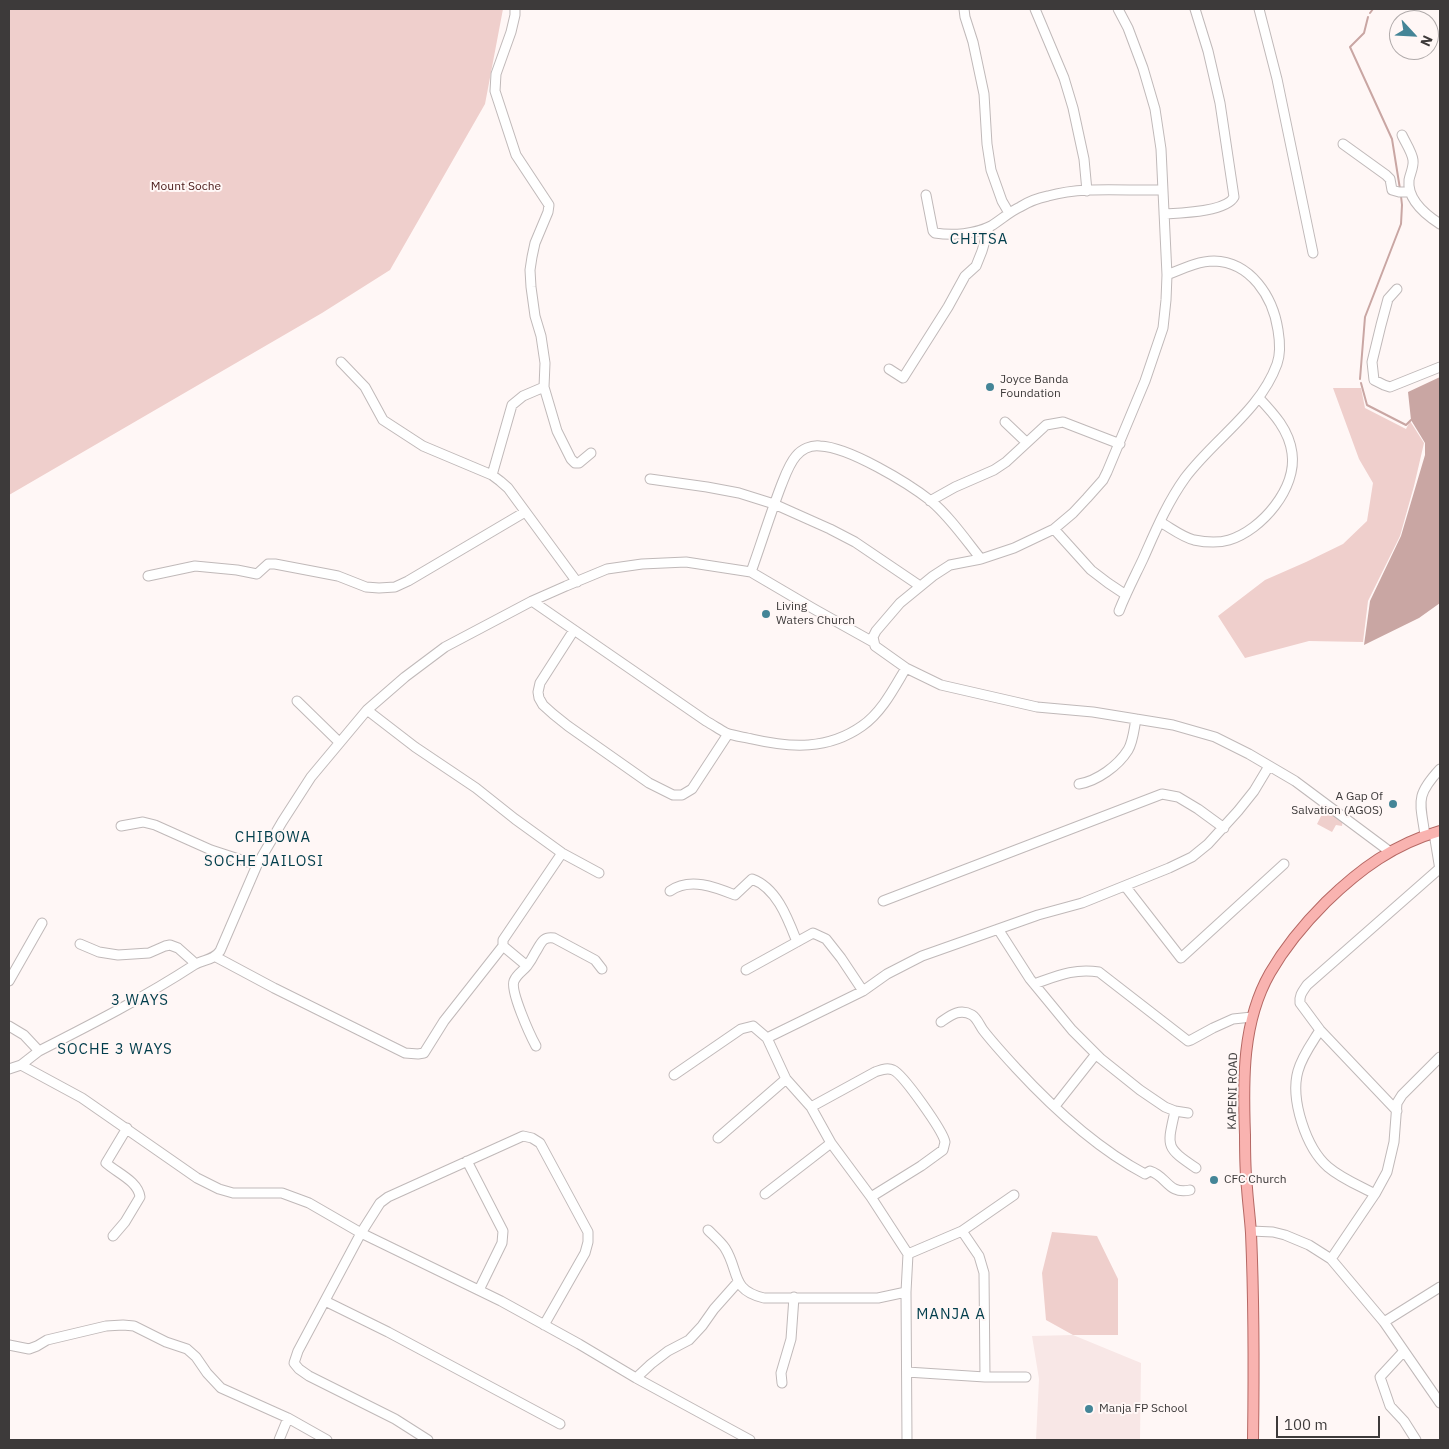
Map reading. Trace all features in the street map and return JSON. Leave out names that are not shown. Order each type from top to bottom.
[{"type":"main road","name":"KAPENI ROAD","points":[[1252,1440],[1254,1380],[1251,1231],[1246,1187],[1244,1111],[1245,1056],[1252,1017],[1269,974],[1278,959],[1319,909],[1355,876],[1389,852],[1433,833]]},
{"type":"street","points":[[514,9],[515,16],[512,32],[496,74],[495,91],[516,155],[549,205],[535,243],[530,270],[535,316],[541,336],[545,363],[544,387],[557,431],[571,459],[579,463],[591,453]]},
{"type":"street","points":[[964,9],[984,94],[987,144],[992,170],[1002,201],[1009,213]]},
{"type":"street","points":[[1035,9],[1064,78],[1073,108],[1084,160],[1087,191]]},
{"type":"street","points":[[873,642],[876,631],[900,603],[950,565],[981,559],[1014,548],[1054,528],[1082,503],[1103,480],[1120,444],[1145,381],[1163,328],[1166,300],[1167,275],[1161,149],[1155,109],[1143,68],[1128,28],[1118,9]]},
{"type":"street","points":[[1164,214],[1194,212],[1224,206],[1232,201],[1234,197],[1220,103],[1208,51],[1195,9]]},
{"type":"street","points":[[1258,9],[1277,79],[1312,253]]},
{"type":"street","points":[[1402,135],[1413,161],[1409,181],[1410,192],[1422,209],[1440,224]]},
{"type":"street","points":[[1343,144],[1386,175],[1390,179],[1392,190],[1405,193],[1410,192]]},
{"type":"street","points":[[926,195],[933,231],[935,233],[955,234],[968,233],[989,226],[1019,207],[1046,196],[1087,191],[1162,190]]},
{"type":"street","points":[[889,369],[903,378],[912,366],[948,307],[964,276],[976,266],[989,226]]},
{"type":"street","points":[[1119,611],[1160,522],[1185,479],[1208,450],[1259,398],[1278,362],[1280,343],[1274,311],[1264,291],[1252,277],[1233,265],[1216,261],[1206,262],[1167,275]]},
{"type":"street","points":[[1397,289],[1388,299],[1380,324],[1372,362],[1374,380],[1390,387],[1440,367]]},
{"type":"street","points":[[341,362],[365,387],[382,420],[423,446],[500,480],[508,488],[577,582]]},
{"type":"street","points":[[492,475],[512,405],[523,396],[544,387]]},
{"type":"street","points":[[1160,522],[1193,540],[1226,540],[1248,531],[1281,497],[1290,481],[1293,466],[1292,452],[1288,435],[1280,422],[1259,398]]},
{"type":"street","points":[[1005,422],[1026,442]]},
{"type":"street","points":[[930,500],[994,470],[1006,462],[1046,425],[1063,422],[1120,444]]},
{"type":"street","points":[[751,572],[787,470],[796,456],[804,449],[821,446],[846,452],[876,466],[930,500],[953,524],[981,559]]},
{"type":"street","points":[[650,479],[739,493],[774,504],[851,540],[920,586]]},
{"type":"street","points":[[148,576],[195,566],[257,574],[268,564],[276,564],[338,576],[366,587],[395,587],[525,512]]},
{"type":"street","points":[[1054,528],[1091,570],[1126,595]]},
{"type":"street","points":[[9,1069],[22,1065],[39,1051],[160,986],[196,964],[216,957],[257,865],[282,822],[311,777],[367,710],[405,677],[445,647],[532,601],[607,569],[642,564],[686,562],[751,572],[873,642],[880,650],[906,668],[941,685],[1037,707],[1092,712],[1173,725],[1215,738],[1249,754],[1295,781],[1356,825],[1389,852]]},
{"type":"street","points":[[532,601],[706,721],[728,734],[776,744],[800,746],[827,743],[863,725],[886,700],[906,668]]},
{"type":"street","points":[[574,630],[540,684],[539,698],[543,705],[568,726],[650,783],[673,795],[682,795],[692,789],[728,734]]},
{"type":"street","points":[[297,701],[340,742]]},
{"type":"street","points":[[367,710],[415,747],[476,788],[562,853],[599,874]]},
{"type":"street","points":[[1080,784],[1107,771],[1118,762],[1128,750],[1136,719]]},
{"type":"street","points":[[767,1038],[863,991],[895,970],[922,956],[1038,915],[1082,903],[1192,857],[1224,828],[1254,791],[1269,766]]},
{"type":"street","points":[[1397,1111],[1320,1030],[1300,1003],[1300,999],[1301,992],[1307,985],[1440,869],[1433,833],[1421,809],[1421,799],[1425,786],[1440,769]]},
{"type":"street","points":[[882,901],[1162,794],[1178,797],[1224,828]]},
{"type":"street","points":[[121,826],[143,822],[155,825],[211,850],[257,865]]},
{"type":"street","points":[[527,966],[504,946],[503,940],[562,853]]},
{"type":"street","points":[[1125,886],[1182,958],[1284,864]]},
{"type":"street","points":[[670,891],[679,885],[696,884],[716,887],[735,895],[752,879],[762,883],[777,900],[797,942]]},
{"type":"street","points":[[9,981],[42,922]]},
{"type":"street","points":[[998,929],[1034,984],[1072,1030],[1096,1054],[1140,1090],[1165,1107],[1188,1113]]},
{"type":"street","points":[[746,970],[814,933],[826,939],[863,991]]},
{"type":"street","points":[[536,1046],[527,1030],[513,982],[527,966],[543,939],[548,937],[554,938],[579,950],[595,960],[602,969]]},
{"type":"street","points":[[80,944],[99,952],[118,956],[149,953],[170,945],[178,948],[196,964]]},
{"type":"street","points":[[216,957],[405,1053],[418,1054],[424,1053],[444,1021],[504,946]]},
{"type":"street","points":[[1034,984],[1084,970],[1098,972],[1188,1041],[1233,1019],[1252,1017]]},
{"type":"street","points":[[941,1022],[954,1013],[963,1011],[974,1016],[983,1030],[1015,1068],[1094,1141],[1137,1170],[1145,1174],[1150,1171],[1154,1172],[1173,1190],[1190,1190]]},
{"type":"street","points":[[9,1026],[24,1035],[39,1051]]},
{"type":"street","points":[[674,1075],[741,1029],[753,1026],[767,1038],[786,1079],[812,1107],[831,1143],[871,1197],[908,1254],[906,1292],[907,1440]]},
{"type":"street","points":[[1320,1030],[1304,1056],[1296,1082],[1304,1131],[1313,1148],[1328,1167],[1375,1194]]},
{"type":"street","points":[[1054,1106],[1096,1054]]},
{"type":"street","points":[[1332,1259],[1388,1172],[1394,1142],[1397,1103],[1402,1095],[1440,1056]]},
{"type":"street","points":[[22,1065],[82,1098],[197,1178],[219,1189],[233,1193],[286,1194],[309,1203],[361,1233],[501,1301],[750,1440]]},
{"type":"street","points":[[812,1107],[883,1069],[893,1070],[906,1080],[944,1138],[943,1150],[871,1197]]},
{"type":"street","points":[[718,1138],[786,1079]]},
{"type":"street","points":[[1175,1111],[1170,1144],[1171,1149],[1175,1154],[1196,1168]]},
{"type":"street","points":[[113,1236],[125,1222],[140,1197],[140,1192],[135,1185],[106,1163],[127,1128]]},
{"type":"street","points":[[428,1440],[395,1419],[309,1376],[294,1363],[298,1351],[361,1233],[380,1202],[523,1136],[532,1138],[540,1143],[588,1232],[585,1254],[544,1325]]},
{"type":"street","points":[[765,1194],[831,1143]]},
{"type":"street","points":[[467,1161],[503,1231],[502,1243],[479,1290]]},
{"type":"street","points":[[908,1254],[962,1231],[1014,1195]]},
{"type":"street","points":[[708,1230],[724,1248],[742,1288],[756,1296],[764,1298],[878,1298],[906,1292]]},
{"type":"street","points":[[962,1231],[979,1256],[984,1272],[985,1377]]},
{"type":"street","points":[[1251,1231],[1273,1232],[1285,1235],[1309,1245],[1332,1259],[1384,1322],[1440,1403]]},
{"type":"street","points":[[636,1378],[650,1364],[668,1351],[689,1340],[738,1282]]},
{"type":"street","points":[[1384,1322],[1440,1287]]},
{"type":"street","points":[[782,1383],[781,1373],[791,1339],[794,1297]]},
{"type":"street","points":[[325,1301],[388,1332],[560,1424]]},
{"type":"street","points":[[9,1345],[29,1349],[47,1340],[106,1326],[134,1326],[166,1342],[187,1349],[196,1357],[221,1388],[288,1418],[327,1440]]},
{"type":"street","points":[[1404,1351],[1380,1377],[1390,1406],[1404,1421],[1416,1440]]},
{"type":"street","points":[[907,1372],[985,1377],[1026,1377]]},
{"type":"street","points":[[279,1440],[288,1418]]},
{"type":"shaded area","points":[[1440,377],[1440,603],[1419,618],[1364,645],[1370,601],[1401,536],[1425,455],[1425,443],[1411,420],[1408,392]]},
{"type":"shaded area","name":"Manja FP School","points":[[1073,1335],[1141,1363],[1140,1440],[1036,1440],[1039,1379],[1032,1336]]},
{"type":"green space","name":"Mount Soche","points":[[9,9],[503,9],[485,104],[390,270],[322,313],[9,495]]},
{"type":"green space","points":[[1333,388],[1361,388],[1365,408],[1406,429],[1410,421],[1424,443],[1400,536],[1368,601],[1363,642],[1309,641],[1245,658],[1218,616],[1265,580],[1343,544],[1367,521],[1373,483],[1359,459]]},
{"type":"green space","points":[[1330,813],[1343,818],[1342,826],[1336,825],[1332,832],[1317,824],[1322,814]]},
{"type":"green space","points":[[1052,1232],[1097,1236],[1118,1279],[1118,1335],[1073,1335],[1046,1320],[1042,1273]]},
{"type":"waterway","points":[[1370,13],[1373,9]]},
{"type":"waterway","points":[[1368,17],[1364,33],[1350,47],[1392,139],[1400,189]]},
{"type":"waterway","points":[[1360,379],[1365,317],[1401,224],[1401,196]]},
{"type":"waterway","points":[[1361,383],[1367,405],[1406,425],[1411,420]]},
{"type":"place","name":"Joyce Banda Foundation","points":[[990,387]]},
{"type":"place","name":"Living Waters Church","points":[[766,614]]},
{"type":"place","name":"A Gap Of Salvation (AGOS)","points":[[1393,804]]},
{"type":"place","name":"CFC Church","points":[[1214,1180]]},
{"type":"place","name":"Manja FP School","points":[[1089,1409]]},
{"type":"district","name":"CHITSA","points":[[979,240]]},
{"type":"district","name":"CHIBOWA","points":[[273,838]]},
{"type":"district","name":"SOCHE JAILOSI","points":[[264,862]]},
{"type":"district","name":"3 WAYS","points":[[140,1001]]},
{"type":"district","name":"SOCHE 3 WAYS","points":[[115,1050]]},
{"type":"district","name":"MANJA A","points":[[951,1315]]}]
